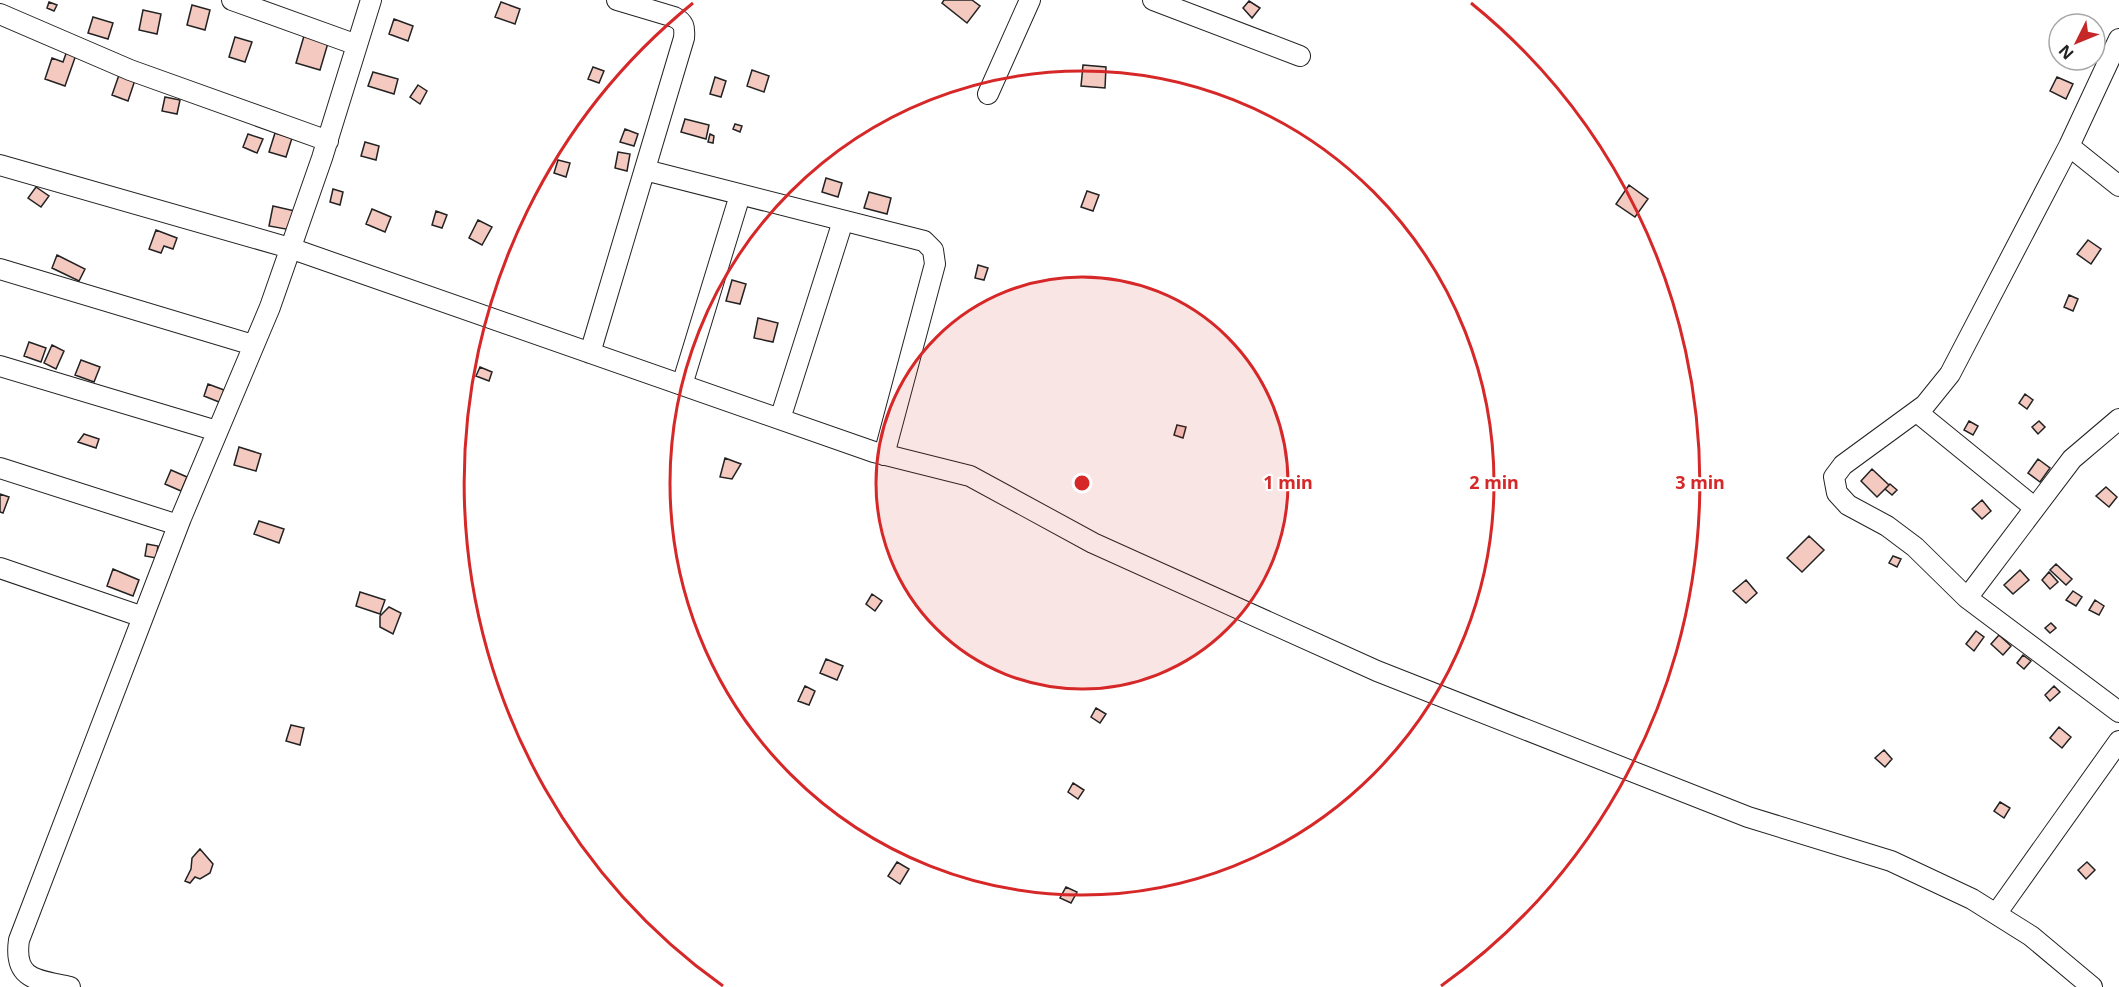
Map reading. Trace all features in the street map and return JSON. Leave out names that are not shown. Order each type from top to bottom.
[{"type":"street","points":[[232,0],[357,45]]},
{"type":"street","points":[[70,987],[37,980],[26,974],[17,954],[19,940],[178,525],[253,345],[290,248],[328,141],[371,0]]},
{"type":"street","points":[[590,353],[684,39],[685,28],[682,21],[674,16],[617,0]]},
{"type":"street","points":[[988,94],[1030,0]]},
{"type":"street","points":[[1153,0],[1300,56]]},
{"type":"street","points":[[0,14],[130,70],[328,141]]},
{"type":"street","points":[[2119,39],[2069,146],[1950,374],[1925,405],[1843,465],[1834,477],[1837,493],[1848,505],[1887,526],[1915,547],[1967,598],[2119,712]]},
{"type":"street","points":[[2069,146],[2119,186]]},
{"type":"street","points":[[0,165],[290,248],[884,454],[970,476],[1093,543],[1377,671],[1748,817],[1892,861],[1972,899],[2031,936],[2092,987]]},
{"type":"street","points":[[645,170],[924,241],[933,250],[935,264],[884,454]]},
{"type":"street","points":[[682,385],[740,195]]},
{"type":"street","points":[[780,419],[843,221]]},
{"type":"street","points":[[0,269],[253,345]]},
{"type":"street","points":[[0,366],[218,431]]},
{"type":"street","points":[[1917,412],[2035,508]]},
{"type":"street","points":[[1967,598],[2072,459],[2119,419]]},
{"type":"street","points":[[0,468],[178,525]]},
{"type":"street","points":[[0,568],[143,617]]},
{"type":"street","points":[[1996,914],[2119,741]]},
{"type":"building","points":[[944,0],[972,0],[980,6],[967,23],[942,3]]},
{"type":"building","points":[[1249,1],[1260,8],[1252,18],[1243,8]]},
{"type":"building","points":[[49,2],[57,5],[54,11],[47,8]]},
{"type":"building","points":[[501,2],[520,9],[515,24],[495,17]]},
{"type":"building","points":[[192,5],[210,10],[205,30],[187,25]]},
{"type":"building","points":[[143,10],[161,14],[157,34],[139,30]]},
{"type":"building","points":[[93,17],[113,23],[108,39],[88,33]]},
{"type":"building","points":[[394,19],[413,26],[408,41],[389,34]]},
{"type":"building","points":[[304,36],[328,43],[320,70],[296,63]]},
{"type":"building","points":[[235,37],[252,42],[245,62],[229,57]]},
{"type":"building","points":[[68,48],[77,52],[65,86],[45,79],[52,58],[63,62]]},
{"type":"building","points":[[1083,65],[1106,67],[1105,88],[1081,86]]},
{"type":"building","points":[[593,67],[604,71],[599,83],[588,79]]},
{"type":"building","points":[[752,70],[769,76],[764,92],[747,86]]},
{"type":"building","points":[[373,72],[398,79],[394,94],[368,86]]},
{"type":"building","points":[[119,75],[135,80],[128,101],[112,95]]},
{"type":"building","points":[[715,77],[726,81],[721,97],[710,94]]},
{"type":"building","points":[[2057,77],[2073,84],[2066,99],[2050,91]]},
{"type":"building","points":[[418,85],[427,91],[420,104],[410,97]]},
{"type":"building","points":[[165,97],[180,100],[177,114],[162,111]]},
{"type":"building","points":[[685,119],[709,125],[706,139],[681,132]]},
{"type":"building","points":[[735,124],[742,126],[740,132],[733,129]]},
{"type":"building","points":[[625,129],[638,134],[634,146],[620,142]]},
{"type":"building","points":[[275,133],[292,138],[286,157],[269,152]]},
{"type":"building","points":[[248,134],[263,139],[257,153],[243,147]]},
{"type":"building","points":[[710,134],[714,136],[713,143],[708,142]]},
{"type":"building","points":[[365,142],[379,146],[376,160],[361,156]]},
{"type":"building","points":[[618,152],[630,154],[627,171],[615,168]]},
{"type":"building","points":[[558,160],[570,163],[566,177],[554,173]]},
{"type":"building","points":[[826,178],[842,183],[838,197],[822,192]]},
{"type":"building","points":[[1629,185],[1648,199],[1635,217],[1616,204]]},
{"type":"building","points":[[36,187],[49,196],[41,207],[28,198]]},
{"type":"building","points":[[333,189],[343,192],[340,205],[330,202]]},
{"type":"building","points":[[1087,191],[1099,195],[1093,211],[1081,207]]},
{"type":"building","points":[[869,192],[891,198],[887,214],[864,208]]},
{"type":"building","points":[[273,206],[295,211],[291,230],[269,226]]},
{"type":"building","points":[[372,209],[391,217],[385,232],[366,224]]},
{"type":"building","points":[[436,211],[447,215],[442,228],[432,225]]},
{"type":"building","points":[[478,220],[492,227],[482,245],[469,238]]},
{"type":"building","points":[[156,230],[177,238],[173,249],[164,246],[161,253],[149,249]]},
{"type":"building","points":[[2088,240],[2101,249],[2091,264],[2077,254]]},
{"type":"building","points":[[57,255],[85,269],[79,281],[52,268]]},
{"type":"building","points":[[978,265],[988,268],[984,280],[975,278]]},
{"type":"building","points":[[732,280],[746,284],[740,304],[726,301]]},
{"type":"building","points":[[2069,295],[2078,299],[2073,311],[2064,307]]},
{"type":"building","points":[[758,318],[778,323],[773,342],[754,338]]},
{"type":"building","points":[[29,342],[46,348],[41,362],[24,356]]},
{"type":"building","points":[[52,345],[64,351],[56,369],[44,363]]},
{"type":"building","points":[[81,360],[100,367],[94,382],[75,375]]},
{"type":"building","points":[[480,367],[492,372],[489,381],[476,376]]},
{"type":"building","points":[[208,384],[224,390],[219,402],[204,396]]},
{"type":"building","points":[[2025,394],[2033,400],[2027,409],[2019,403]]},
{"type":"building","points":[[1969,421],[1978,426],[1973,435],[1964,430]]},
{"type":"building","points":[[2039,421],[2045,427],[2038,434],[2032,427]]},
{"type":"building","points":[[1177,425],[1186,427],[1183,438],[1174,435]]},
{"type":"building","points":[[84,434],[99,439],[96,448],[78,442]]},
{"type":"building","points":[[239,447],[261,454],[256,471],[234,465]]},
{"type":"building","points":[[725,458],[741,464],[732,479],[720,477]]},
{"type":"building","points":[[2038,459],[2050,468],[2040,482],[2028,473]]},
{"type":"building","points":[[1872,469],[1889,485],[1877,497],[1861,481]]},
{"type":"building","points":[[171,470],[187,477],[181,491],[165,484]]},
{"type":"building","points":[[1890,484],[1897,490],[1892,495],[1885,489]]},
{"type":"building","points":[[2106,487],[2117,497],[2109,507],[2096,496]]},
{"type":"building","points":[[0,494],[9,497],[3,513],[0,512]]},
{"type":"building","points":[[1982,500],[1991,511],[1982,519],[1972,509]]},
{"type":"building","points":[[259,521],[284,529],[279,543],[254,534]]},
{"type":"building","points":[[1809,536],[1824,550],[1802,572],[1787,558]]},
{"type":"building","points":[[147,544],[158,546],[156,558],[145,556]]},
{"type":"building","points":[[1893,556],[1901,559],[1897,567],[1889,563]]},
{"type":"building","points":[[2056,564],[2072,579],[2066,585],[2050,570]]},
{"type":"building","points":[[113,569],[139,580],[133,596],[107,586]]},
{"type":"building","points":[[2020,570],[2029,580],[2013,594],[2004,585]]},
{"type":"building","points":[[2049,572],[2058,582],[2050,589],[2042,580]]},
{"type":"building","points":[[1746,580],[1757,593],[1746,603],[1733,591]]},
{"type":"building","points":[[2073,591],[2082,597],[2076,606],[2066,600]]},
{"type":"building","points":[[360,592],[385,600],[380,614],[356,606]]},
{"type":"building","points":[[872,594],[882,601],[875,611],[866,604]]},
{"type":"building","points":[[2095,600],[2104,606],[2099,615],[2089,610]]},
{"type":"building","points":[[389,607],[401,613],[393,634],[380,627],[380,616]]},
{"type":"building","points":[[2051,623],[2056,628],[2050,633],[2045,628]]},
{"type":"building","points":[[1976,631],[1984,637],[1974,651],[1966,644]]},
{"type":"building","points":[[1999,635],[2011,646],[2003,655],[1991,644]]},
{"type":"building","points":[[2023,655],[2031,661],[2024,669],[2017,663]]},
{"type":"building","points":[[826,659],[843,666],[837,680],[820,673]]},
{"type":"building","points":[[805,686],[815,691],[809,705],[798,701]]},
{"type":"building","points":[[2054,686],[2060,692],[2050,701],[2045,695]]},
{"type":"building","points":[[1096,708],[1106,714],[1100,723],[1091,717]]},
{"type":"building","points":[[291,725],[304,728],[300,745],[286,741]]},
{"type":"building","points":[[2059,727],[2071,737],[2062,748],[2050,738]]},
{"type":"building","points":[[1884,750],[1892,759],[1885,767],[1875,758]]},
{"type":"building","points":[[1073,783],[1084,790],[1078,799],[1068,792]]},
{"type":"building","points":[[2000,802],[2010,808],[2004,818],[1994,811]]},
{"type":"building","points":[[200,849],[213,864],[210,873],[200,879],[195,877],[190,883],[185,881],[191,869],[192,858]]},
{"type":"building","points":[[897,862],[909,869],[900,884],[888,876]]},
{"type":"building","points":[[2087,862],[2095,870],[2086,879],[2078,870]]},
{"type":"building","points":[[1066,887],[1077,892],[1071,903],[1060,898]]}]
